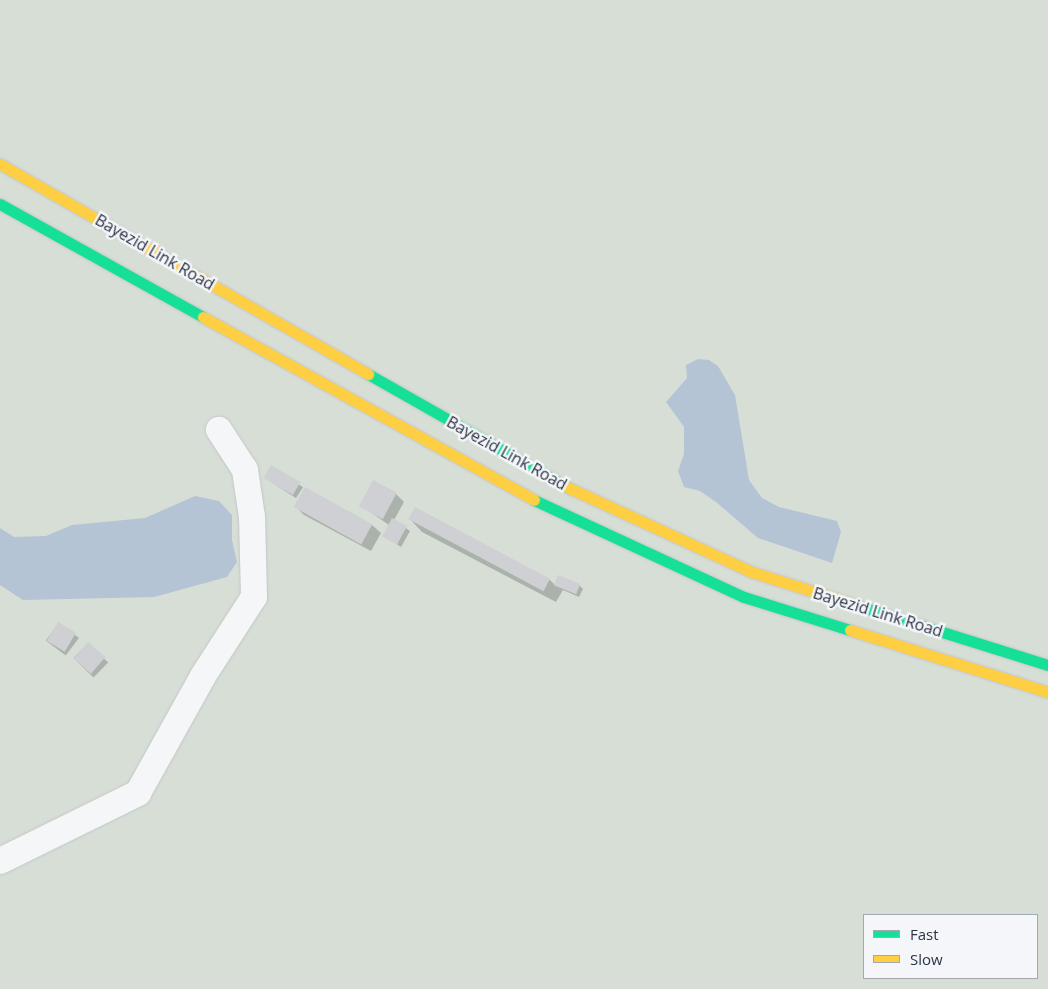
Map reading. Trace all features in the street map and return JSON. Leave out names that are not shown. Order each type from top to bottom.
[{"type":"main road","name":"Bayezid Link Road","points":[[0,164],[554,481],[752,572],[1048,664]]},
{"type":"main road","name":"Bayezid Link Road","points":[[0,204],[543,505],[744,597],[1048,692]]},
{"type":"street","points":[[0,861],[138,793],[203,676],[254,597],[252,517],[245,470],[219,430]]},
{"type":"shaded area","points":[[0,0],[1048,0],[1048,989],[0,989]]},
{"type":"water","points":[[698,359],[709,360],[718,366],[735,395],[749,480],[762,498],[779,507],[837,521],[841,532],[832,563],[758,538],[716,502],[700,491],[684,487],[678,471],[684,454],[684,427],[666,402],[687,378],[686,365]]},
{"type":"water","points":[[195,496],[219,501],[232,515],[232,540],[237,562],[227,577],[154,597],[23,600],[0,585],[0,528],[14,537],[46,536],[72,525],[145,518]]},
{"type":"building","points":[[271,465],[300,482],[293,495],[264,478]]},
{"type":"building","points":[[373,480],[397,493],[383,519],[359,506]]},
{"type":"building","points":[[305,487],[372,524],[361,544],[294,507]]},
{"type":"building","points":[[415,507],[550,579],[544,591],[408,519]]},
{"type":"building","points":[[392,518],[407,526],[397,545],[382,537]]},
{"type":"building","points":[[558,575],[580,584],[576,594],[554,585]]},
{"type":"building","points":[[58,622],[76,633],[65,652],[47,641]]},
{"type":"building","points":[[88,642],[105,657],[91,674],[74,659]]},
{"type":"traffic: fast","points":[[0,204],[203,317]]},
{"type":"traffic: fast","points":[[368,374],[567,487]]},
{"type":"traffic: fast","points":[[534,500],[744,597],[850,630]]},
{"type":"traffic: fast","points":[[856,605],[1048,665]]},
{"type":"traffic: slow","points":[[0,164],[368,374]]},
{"type":"traffic: slow","points":[[203,317],[534,500]]},
{"type":"traffic: slow","points":[[567,487],[752,572],[856,605]]},
{"type":"traffic: slow","points":[[850,630],[1048,692]]}]
